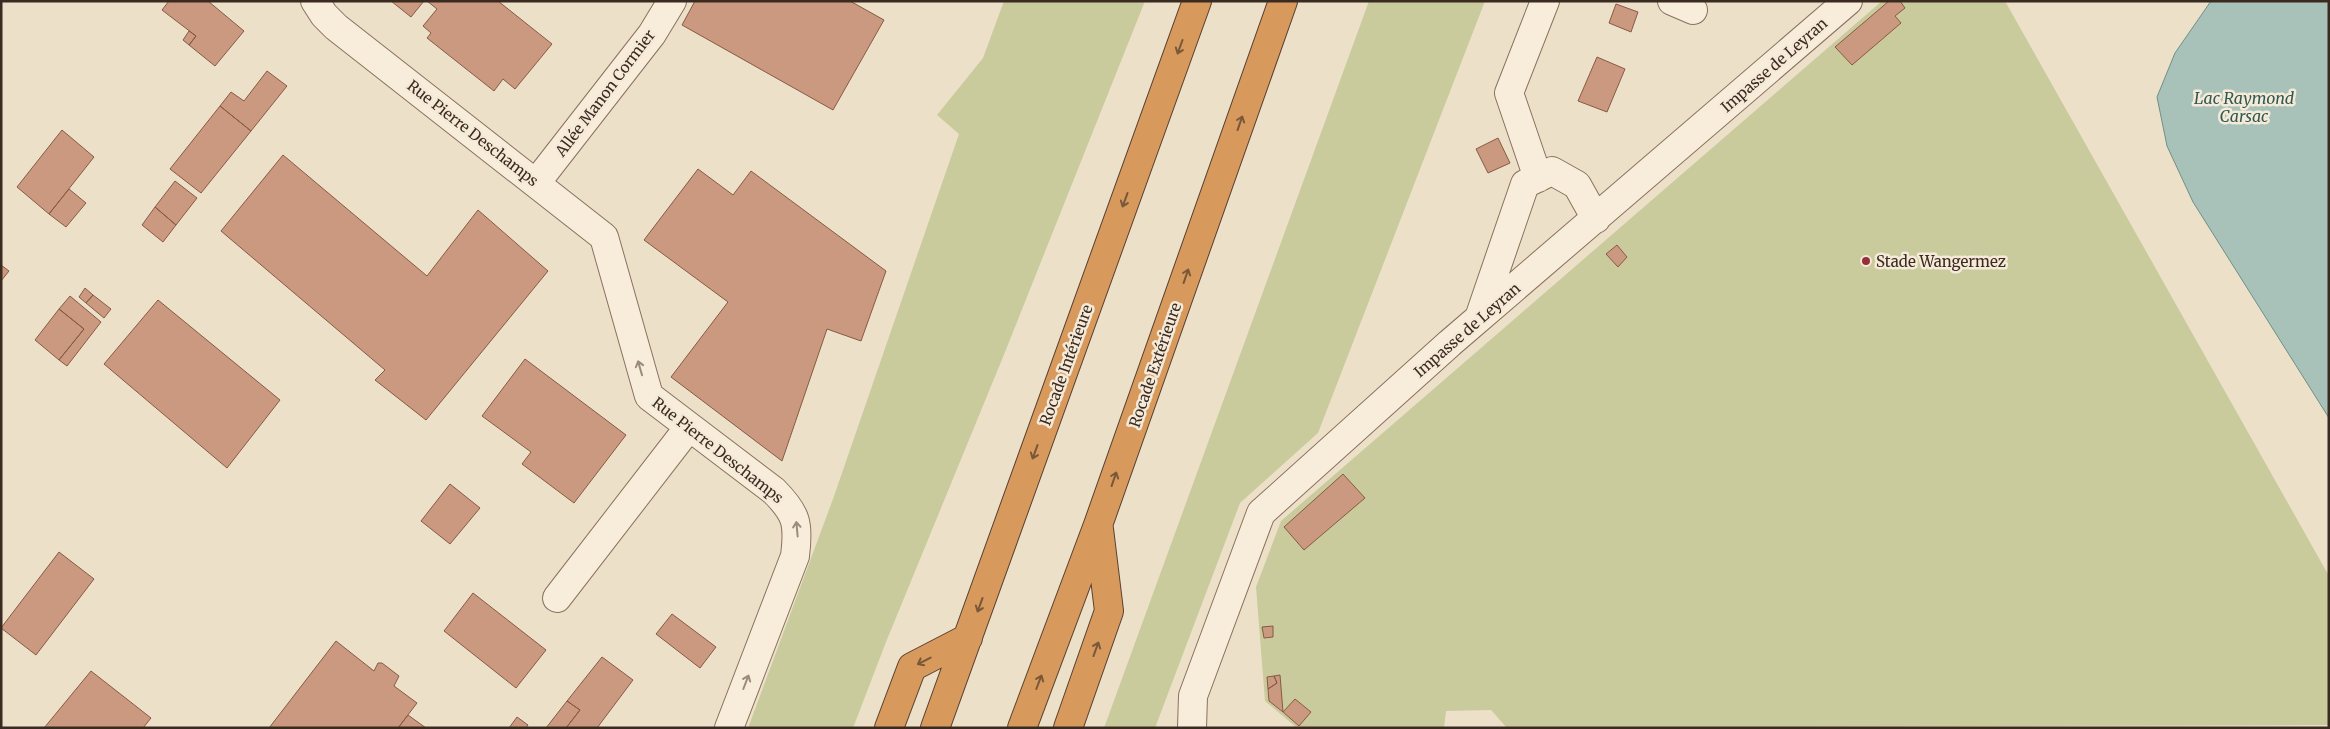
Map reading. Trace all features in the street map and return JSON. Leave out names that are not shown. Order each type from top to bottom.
[{"type":"highway","name":"Rocade Intérieure","points":[[935,728],[1197,1]]},
{"type":"highway","name":"Rocade Extérieure","points":[[1022,728],[1098,524],[1283,1]]},
{"type":"highway","points":[[1068,728],[1109,611],[1098,524]]},
{"type":"highway","points":[[889,728],[912,667],[968,638]]},
{"type":"street","name":"Rue Pierre Deschamps","points":[[315,1],[324,15],[336,27],[604,237],[650,396],[774,491],[796,517],[798,534],[795,556],[728,728]]},
{"type":"street","name":"Allée Manon Cormier","points":[[536,183],[652,34],[672,1]]},
{"type":"street","points":[[1538,178],[1509,93],[1545,1]]},
{"type":"street","name":"Impasse de Leyran","points":[[1192,728],[1193,696],[1261,512],[1479,319],[1848,1]]},
{"type":"street","points":[[1479,319],[1525,184],[1552,171],[1577,185],[1596,219]]},
{"type":"street","points":[[557,598],[689,427]]},
{"type":"green space","points":[[1004,1],[1145,1],[853,728],[748,728],[833,499],[959,134],[937,115],[983,58]]},
{"type":"green space","points":[[1369,1],[1485,1],[1318,433],[1240,503],[1155,728],[1104,728]]},
{"type":"green space","name":"Stade Wangermez","points":[[1882,1],[2005,1],[2329,576],[2329,725],[1507,728],[1491,710],[1446,711],[1444,728],[1297,728],[1265,701],[1256,587],[1281,521]]},
{"type":"water","name":"Lac Raymond Carsac","points":[[2211,1],[2329,1],[2329,418],[2193,202],[2167,146],[2157,97],[2175,53]]},
{"type":"building","points":[[169,1],[208,1],[244,31],[215,66],[189,45],[196,36],[162,10]]},
{"type":"building","points":[[391,1],[424,1],[411,17]]},
{"type":"building","points":[[427,1],[498,1],[552,44],[515,89],[503,79],[494,91],[427,38],[431,33],[423,26],[437,9]]},
{"type":"building","points":[[695,1],[850,1],[884,20],[833,110],[682,25]]},
{"type":"building","points":[[1889,1],[1900,1],[1905,8],[1895,16],[1901,23],[1852,65],[1835,47]]},
{"type":"building","points":[[1616,4],[1638,12],[1631,32],[1609,23]]},
{"type":"building","points":[[189,31],[196,36],[189,45],[183,40]]},
{"type":"building","points":[[1597,57],[1625,69],[1607,112],[1578,101]]},
{"type":"building","points":[[267,71],[287,86],[251,131],[220,106],[231,92],[244,101]]},
{"type":"building","points":[[220,106],[251,131],[201,193],[170,169]]},
{"type":"building","points":[[62,130],[94,157],[49,214],[17,187]]},
{"type":"building","points":[[1498,138],[1510,163],[1488,173],[1476,149]]},
{"type":"building","points":[[283,155],[427,276],[478,210],[548,271],[426,420],[375,380],[385,370],[221,231]]},
{"type":"building","points":[[698,169],[733,195],[751,171],[886,271],[861,341],[827,329],[782,461],[671,377],[728,302],[644,240]]},
{"type":"building","points":[[175,181],[197,198],[176,225],[155,207]]},
{"type":"building","points":[[69,189],[86,203],[66,227],[49,214]]},
{"type":"building","points":[[155,207],[176,225],[163,242],[142,225]]},
{"type":"building","points":[[1617,245],[1627,257],[1618,267],[1606,254]]},
{"type":"building","points":[[1,265],[9,271],[1,281]]},
{"type":"building","points":[[85,288],[93,295],[86,303],[79,297]]},
{"type":"building","points":[[93,295],[111,309],[104,318],[86,303]]},
{"type":"building","points":[[70,296],[101,322],[67,366],[59,360],[84,329],[59,309]]},
{"type":"building","points":[[158,300],[280,400],[227,468],[104,364]]},
{"type":"building","points":[[59,309],[84,329],[59,360],[35,340]]},
{"type":"building","points":[[525,359],[626,435],[574,503],[522,464],[531,452],[482,416]]},
{"type":"building","points":[[1343,474],[1365,498],[1304,550],[1284,527]]},
{"type":"building","points":[[450,484],[480,508],[450,544],[421,521]]},
{"type":"building","points":[[59,552],[94,579],[36,655],[1,628]]},
{"type":"building","points":[[473,593],[546,650],[516,688],[444,631]]},
{"type":"building","points":[[672,614],[716,647],[700,668],[656,634]]},
{"type":"building","points":[[1273,626],[1273,637],[1264,638],[1262,627]]},
{"type":"building","points":[[336,641],[374,671],[378,663],[382,663],[399,676],[394,686],[417,703],[398,728],[269,728]]},
{"type":"building","points":[[602,657],[633,680],[597,728],[566,728],[580,710],[567,701]]},
{"type":"building","points":[[91,671],[151,718],[143,728],[44,728]]},
{"type":"building","points":[[1280,675],[1283,712],[1269,701],[1268,689],[1277,683],[1274,676]]},
{"type":"building","points":[[1274,676],[1277,683],[1268,689],[1267,677]]},
{"type":"building","points":[[1295,699],[1311,712],[1299,726],[1283,712]]},
{"type":"building","points":[[567,701],[580,710],[566,728],[546,728]]},
{"type":"building","points":[[408,715],[426,728],[398,728]]},
{"type":"building","points":[[517,717],[528,725],[526,728],[509,728]]},
{"type":"place","name":"Stade Wangermez","points":[[1866,261]]}]
